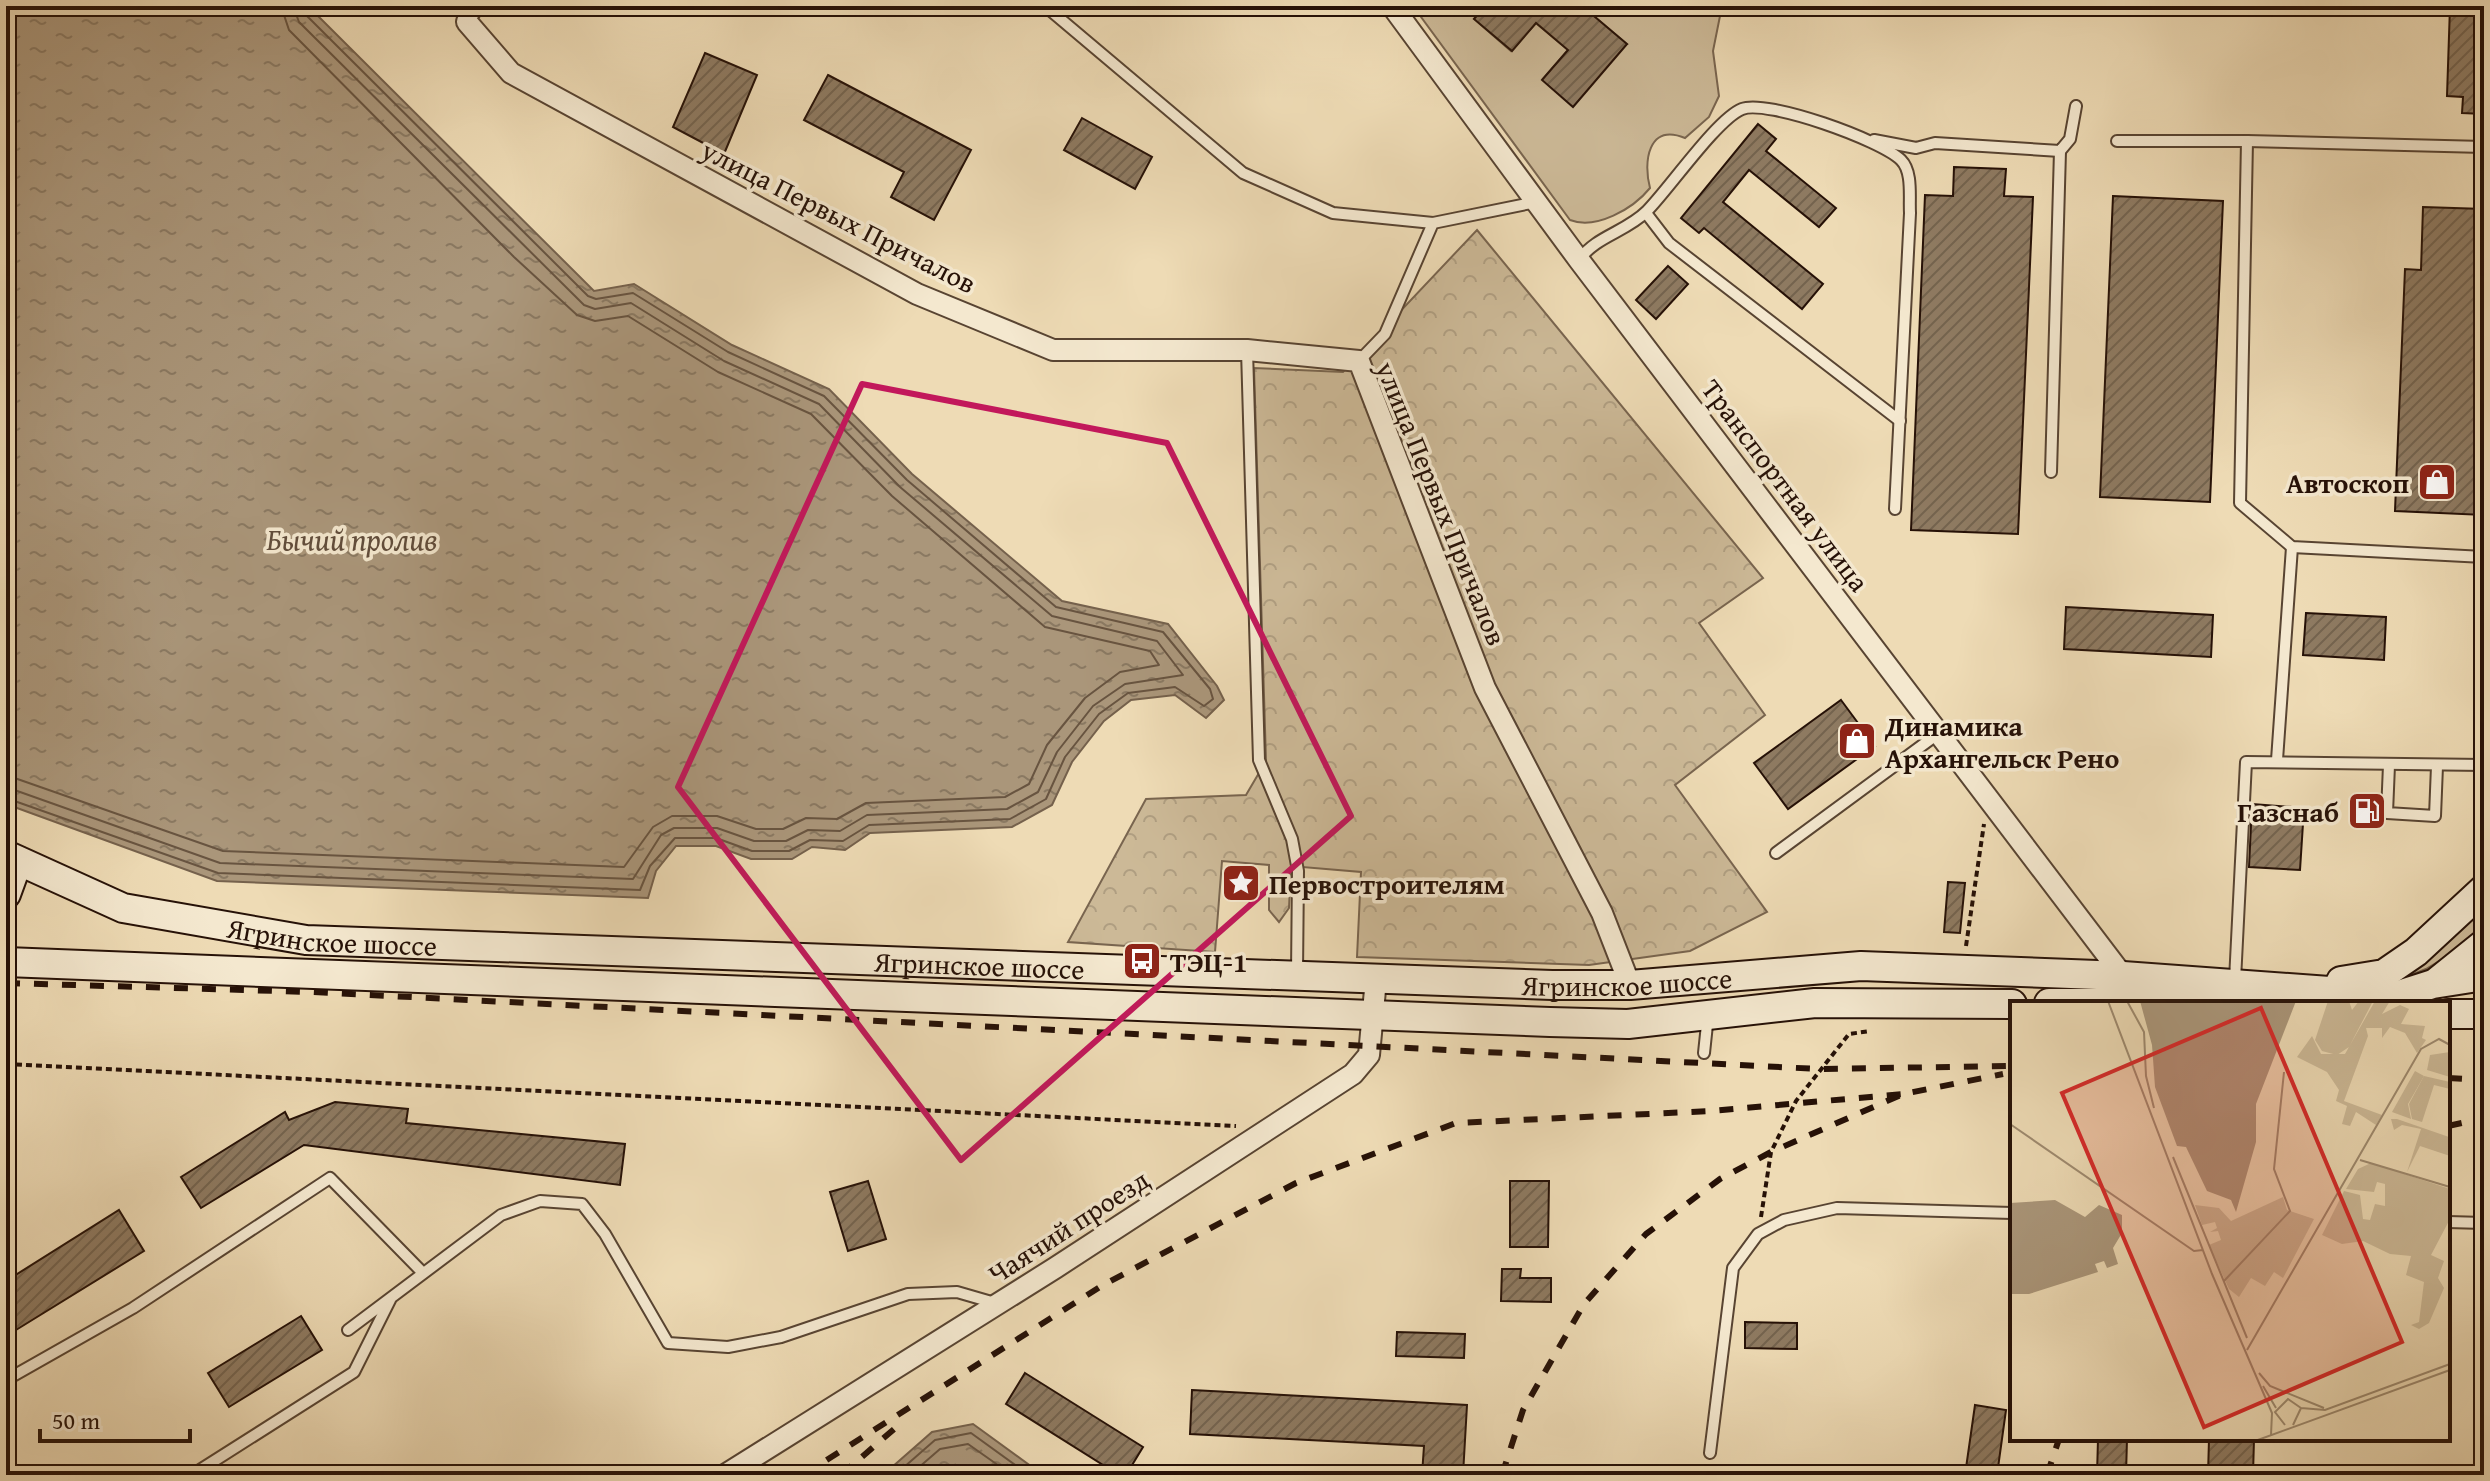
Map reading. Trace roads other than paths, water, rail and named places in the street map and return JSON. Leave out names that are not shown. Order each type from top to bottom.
[{"type":"main road","name":"Ягринское шоссе","points":[[12,858],[123,908],[306,940],[1376,979],[1630,985],[1861,966],[2237,996],[2303,988]]},
{"type":"main road","points":[[6,894],[12,858]]},
{"type":"main road","points":[[2303,988],[2384,974],[2416,952],[2484,889]]},
{"type":"main road","points":[[2433,984],[2484,944]]},
{"type":"main road","name":"Ягринское шоссе","points":[[6,962],[1628,1024],[1815,1003],[2010,1004]]},
{"type":"main road","points":[[2303,988],[2386,999],[2433,984],[2484,976]]},
{"type":"main road","name":"Ягринское шоссе","points":[[2059,1001],[2123,988]]},
{"type":"main road","points":[[2450,1014],[2484,1014]]},
{"type":"street","name":"Транспортная улица","points":[[1392,6],[1579,260],[1988,796],[2123,988]]},
{"type":"street","name":"улица Первых Причалов","points":[[462,14],[511,73],[917,294],[1053,350],[1247,350],[1359,361],[1485,688],[1602,913],[1630,985]]},
{"type":"street","name":"Чаячий проезд","points":[[725,1475],[1353,1074],[1369,1055],[1376,979]]},
{"type":"lane","points":[[462,14],[481,6]]},
{"type":"lane","points":[[1045,6],[1243,173],[1333,213],[1433,223],[1538,202]]},
{"type":"lane","points":[[2051,472],[2060,151],[2070,139],[2076,106]]},
{"type":"lane","points":[[1579,260],[1590,245],[1628,227],[1646,213],[1725,123],[1743,108],[1767,107],[1856,136],[1916,148],[1935,143],[2060,151]]},
{"type":"lane","points":[[1856,136],[1902,160],[1908,173],[1910,213],[1895,509]]},
{"type":"lane","points":[[2117,141],[2484,147]]},
{"type":"lane","points":[[2247,141],[2240,503],[2292,547],[2484,557]]},
{"type":"lane","points":[[1646,213],[1669,243],[1900,421]]},
{"type":"lane","points":[[1359,361],[1385,334],[1433,223]]},
{"type":"lane","points":[[1247,350],[1259,760],[1292,839],[1295,855],[1297,976]]},
{"type":"lane","points":[[2277,760],[2292,547]]},
{"type":"lane","points":[[1776,853],[1939,733]]},
{"type":"lane","points":[[2237,996],[2246,762],[2484,765]]},
{"type":"lane","points":[[2389,765],[2387,813],[2435,816],[2437,766]]},
{"type":"lane","points":[[1704,1053],[1708,1015]]},
{"type":"lane","points":[[6,1380],[133,1308],[330,1178],[423,1273]]},
{"type":"lane","points":[[348,1330],[501,1215],[540,1201],[582,1204],[605,1234],[668,1343],[728,1347],[781,1337],[908,1294],[957,1292],[997,1304]]},
{"type":"lane","points":[[1710,1453],[1733,1268],[1758,1234],[1784,1220],[1837,1208],[2010,1213]]},
{"type":"lane","points":[[2450,1222],[2484,1223]]},
{"type":"lane","points":[[192,1475],[354,1372],[391,1298]]},
{"type":"water","name":"Бычий пролив","points":[[6,6],[308,6],[594,291],[634,284],[732,345],[829,389],[912,474],[1062,601],[1168,624],[1217,686],[1224,700],[1206,718],[1175,695],[1131,700],[1104,721],[1072,762],[1052,805],[1012,827],[870,833],[845,850],[812,847],[792,859],[751,859],[716,846],[676,846],[656,871],[648,898],[217,881],[6,804]]},
{"type":"water","points":[[973,1424],[1043,1475],[883,1475],[932,1432]]},
{"type":"railway","points":[[6,983],[312,992],[1818,1069],[2010,1066]]},
{"type":"railway","points":[[1502,1475],[1523,1410],[1584,1304],[1646,1234],[1720,1179],[1771,1152],[1903,1094],[2003,1074]]},
{"type":"railway","points":[[2450,1078],[2484,1080]]},
{"type":"railway","points":[[803,1475],[1103,1285],[1296,1183],[1456,1123],[1711,1111],[1903,1094]]},
{"type":"railway","points":[[2450,1126],[2484,1118]]},
{"type":"railway","points":[[841,1475],[901,1423]]},
{"type":"railway","points":[[2047,1475],[2058,1441]]},
{"type":"place","name":"Автоскоп","points":[[2437,482]]},
{"type":"place","name":"Динамика Архангельск Рено","points":[[1857,741]]},
{"type":"place","name":"Газснаб","points":[[2367,811]]},
{"type":"place","name":"Первостроителям","points":[[1241,883]]},
{"type":"place","name":"ТЭЦ-1","points":[[1142,961]]}]
